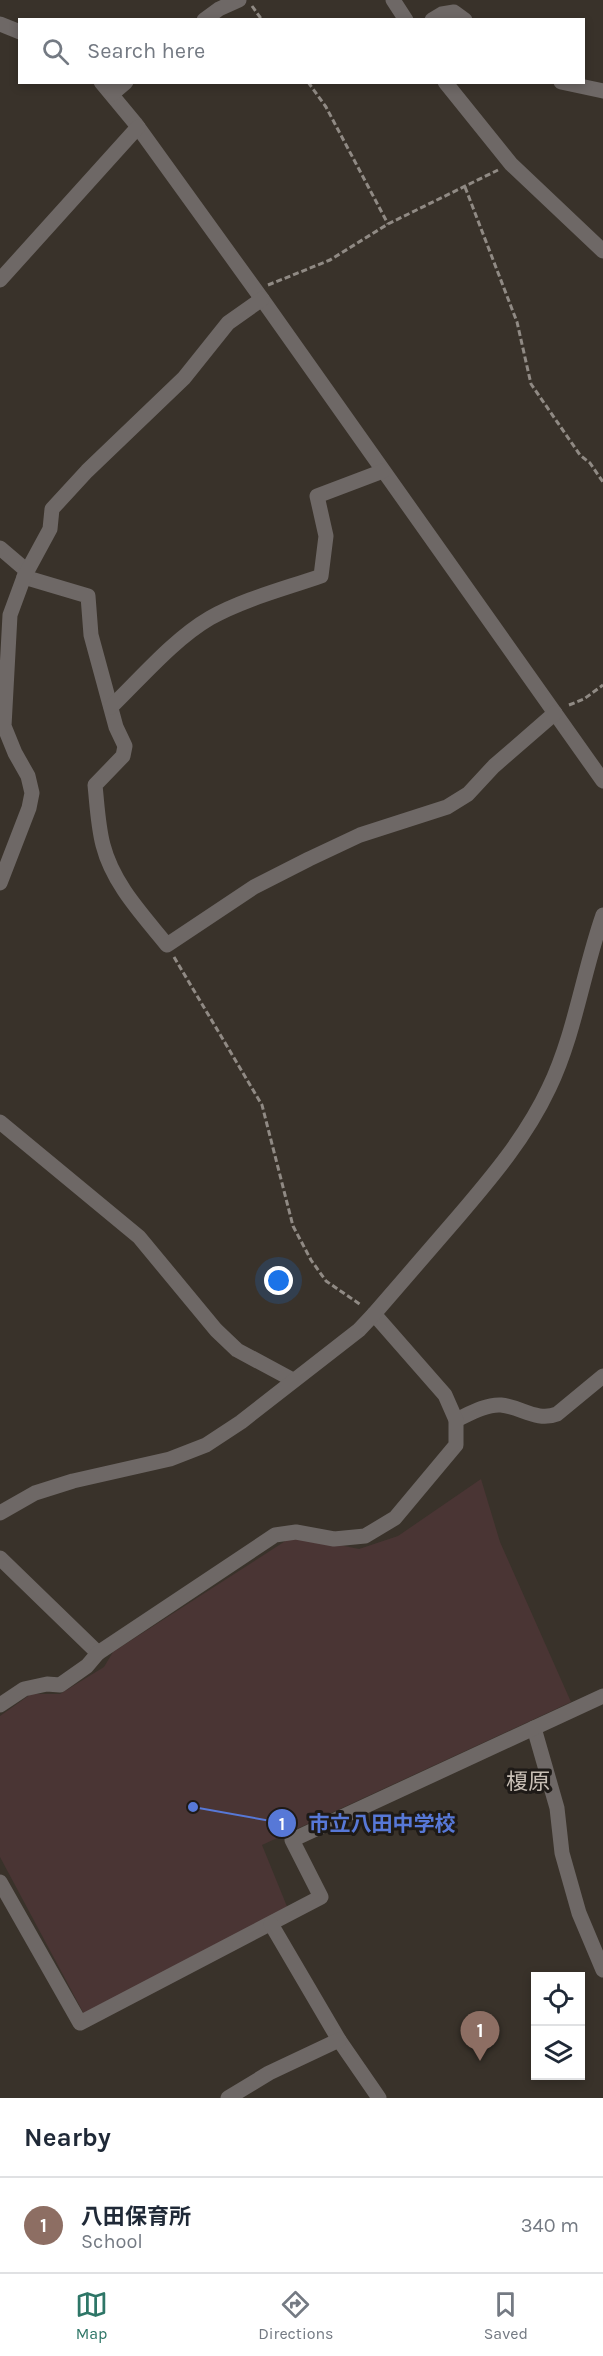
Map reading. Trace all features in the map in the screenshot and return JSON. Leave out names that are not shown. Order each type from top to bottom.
[{"type":"street","points":[[207,18],[238,0]]},
{"type":"street","points":[[393,0],[405,18]]},
{"type":"street","points":[[435,18],[454,12],[462,18]]},
{"type":"street","points":[[0,24],[18,31]]},
{"type":"street","points":[[447,84],[512,164],[603,251]]},
{"type":"street","points":[[569,84],[603,92]]},
{"type":"street","points":[[107,88],[259,295],[603,781]]},
{"type":"street","points":[[0,280],[138,128]]},
{"type":"street","points":[[0,883],[6,873],[32,793],[28,776],[4,726],[10,615],[26,574],[50,529],[52,509],[87,471],[184,378],[228,323],[259,295]]},
{"type":"street","points":[[111,707],[190,632],[209,619],[231,607],[321,576],[326,536],[317,496],[383,471]]},
{"type":"street","points":[[0,548],[26,574],[88,596],[91,635],[116,726],[125,746],[123,756],[95,785],[102,844],[123,890],[167,945],[254,887],[309,859],[360,835],[447,807],[468,794],[494,766],[555,713]]},
{"type":"street","points":[[0,1513],[35,1493],[73,1481],[170,1459],[206,1445],[241,1422],[359,1330],[498,1169],[529,1126],[549,1088],[568,1043],[589,955],[603,915]]},
{"type":"street","points":[[0,1122],[139,1237],[216,1330],[237,1350],[293,1380]]},
{"type":"street","points":[[0,1705],[24,1689],[60,1684],[87,1666],[98,1653],[275,1535],[296,1533],[334,1539],[364,1536],[395,1518],[456,1444],[456,1420],[445,1395],[374,1314]]},
{"type":"street","points":[[456,1420],[488,1407],[501,1405],[548,1418],[557,1414],[603,1376]]},
{"type":"street","points":[[0,1558],[98,1653]]},
{"type":"street","points":[[0,1882],[80,2023],[321,1897],[292,1840],[603,1696]]},
{"type":"street","points":[[534,1728],[557,1808],[562,1853],[579,1913],[603,1970]]},
{"type":"street","points":[[271,1924],[339,2040],[379,2098]]},
{"type":"street","points":[[228,2098],[269,2073],[339,2040]]},
{"type":"path","points":[[247,0],[260,18]]},
{"type":"path","points":[[309,84],[326,107],[388,224]]},
{"type":"path","points":[[259,295],[330,260],[388,224],[512,164]]},
{"type":"path","points":[[465,187],[517,322],[531,384],[580,455],[590,463],[603,482]]},
{"type":"path","points":[[555,713],[584,699],[603,685]]},
{"type":"path","points":[[167,945],[262,1105],[293,1226],[311,1260],[326,1281],[374,1314]]},
{"type":"shaded area","points":[[481,1479],[500,1542],[571,1702],[262,1845],[288,1909],[84,2014],[0,1857],[0,1716],[31,1694],[60,1694],[104,1667],[113,1652],[290,1538],[359,1549],[398,1536]]},
{"type":"place","name":"市立八田中学校","points":[[193,1807]]},
{"type":"place","name":"八田保育所","points":[[480,2061]]},
{"type":"district","name":"榎原","points":[[528,1781]]}]
